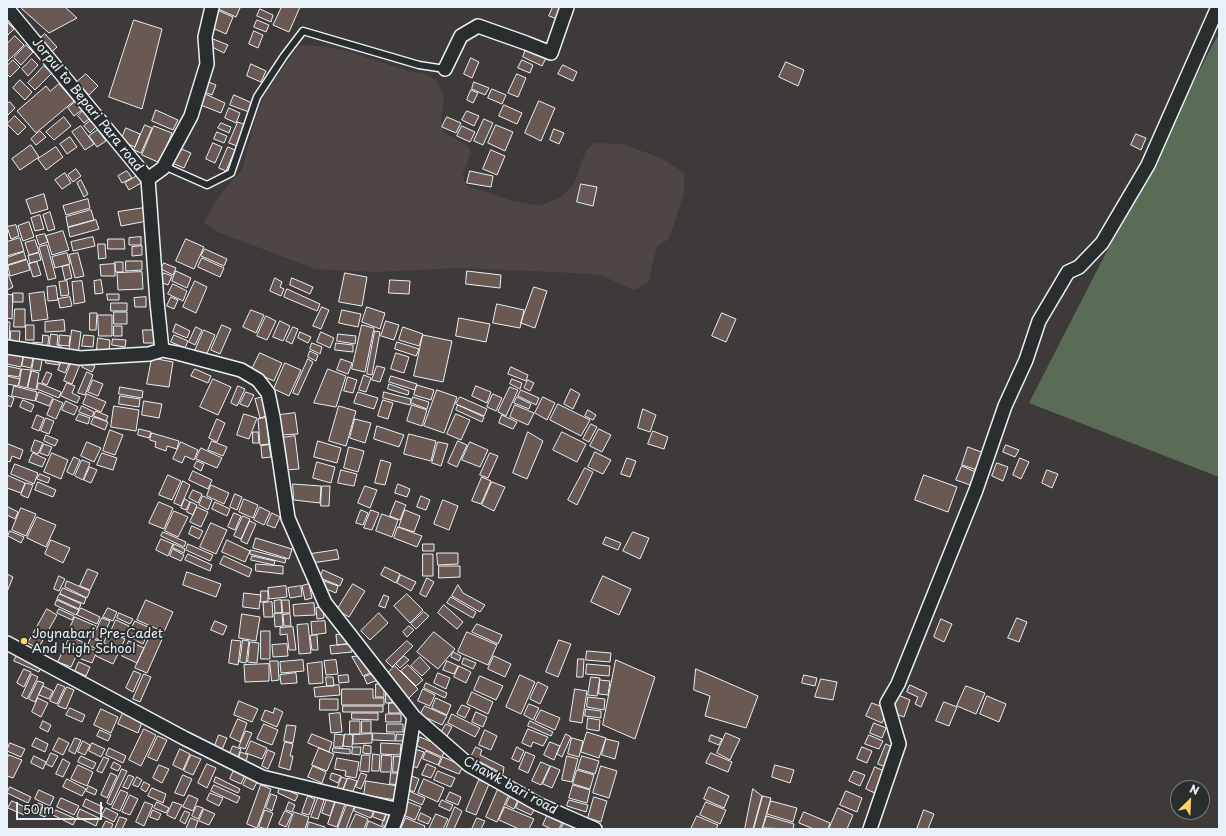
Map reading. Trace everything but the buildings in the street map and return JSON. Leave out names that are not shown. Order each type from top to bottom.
[{"type":"street","points":[[148,179],[163,168],[190,116],[207,64],[205,37],[212,7]]},
{"type":"street","points":[[445,69],[461,36],[478,26],[551,53],[567,7]]},
{"type":"street","points":[[870,829],[899,744],[887,703],[898,684],[976,490],[1005,406],[1026,360],[1039,321],[1068,272],[1079,267],[1102,242],[1148,165],[1218,7]]},
{"type":"street","name":"Jorpul to Bepari Para road","points":[[7,8],[148,179],[162,350]]},
{"type":"street","points":[[7,347],[80,358],[149,354],[162,350],[241,370],[258,380],[268,392],[274,417],[288,518],[325,603],[414,717],[399,810],[392,829]]},
{"type":"street","points":[[7,643],[184,738],[262,777],[399,810]]},
{"type":"street","name":"Chawk bari road","points":[[414,717],[468,765],[538,804],[595,829]]},
{"type":"lane","points":[[164,166],[207,185],[231,173],[256,97],[303,31],[419,65],[445,69]]},
{"type":"shaded area","points":[[300,45],[327,47],[351,52],[408,71],[426,74],[437,81],[444,96],[441,118],[443,132],[469,147],[471,152],[463,174],[464,181],[467,186],[513,201],[539,206],[560,198],[574,184],[585,153],[593,143],[622,144],[661,158],[684,173],[684,192],[669,239],[657,246],[649,281],[635,290],[600,275],[575,273],[459,268],[375,272],[315,269],[218,232],[204,222],[219,196],[243,168],[259,108],[267,90]]},
{"type":"green space","points":[[1219,34],[1219,477],[1029,403]]},
{"type":"place","name":"Joynabari Pre-Cadet And High School","points":[[24,641]]}]
